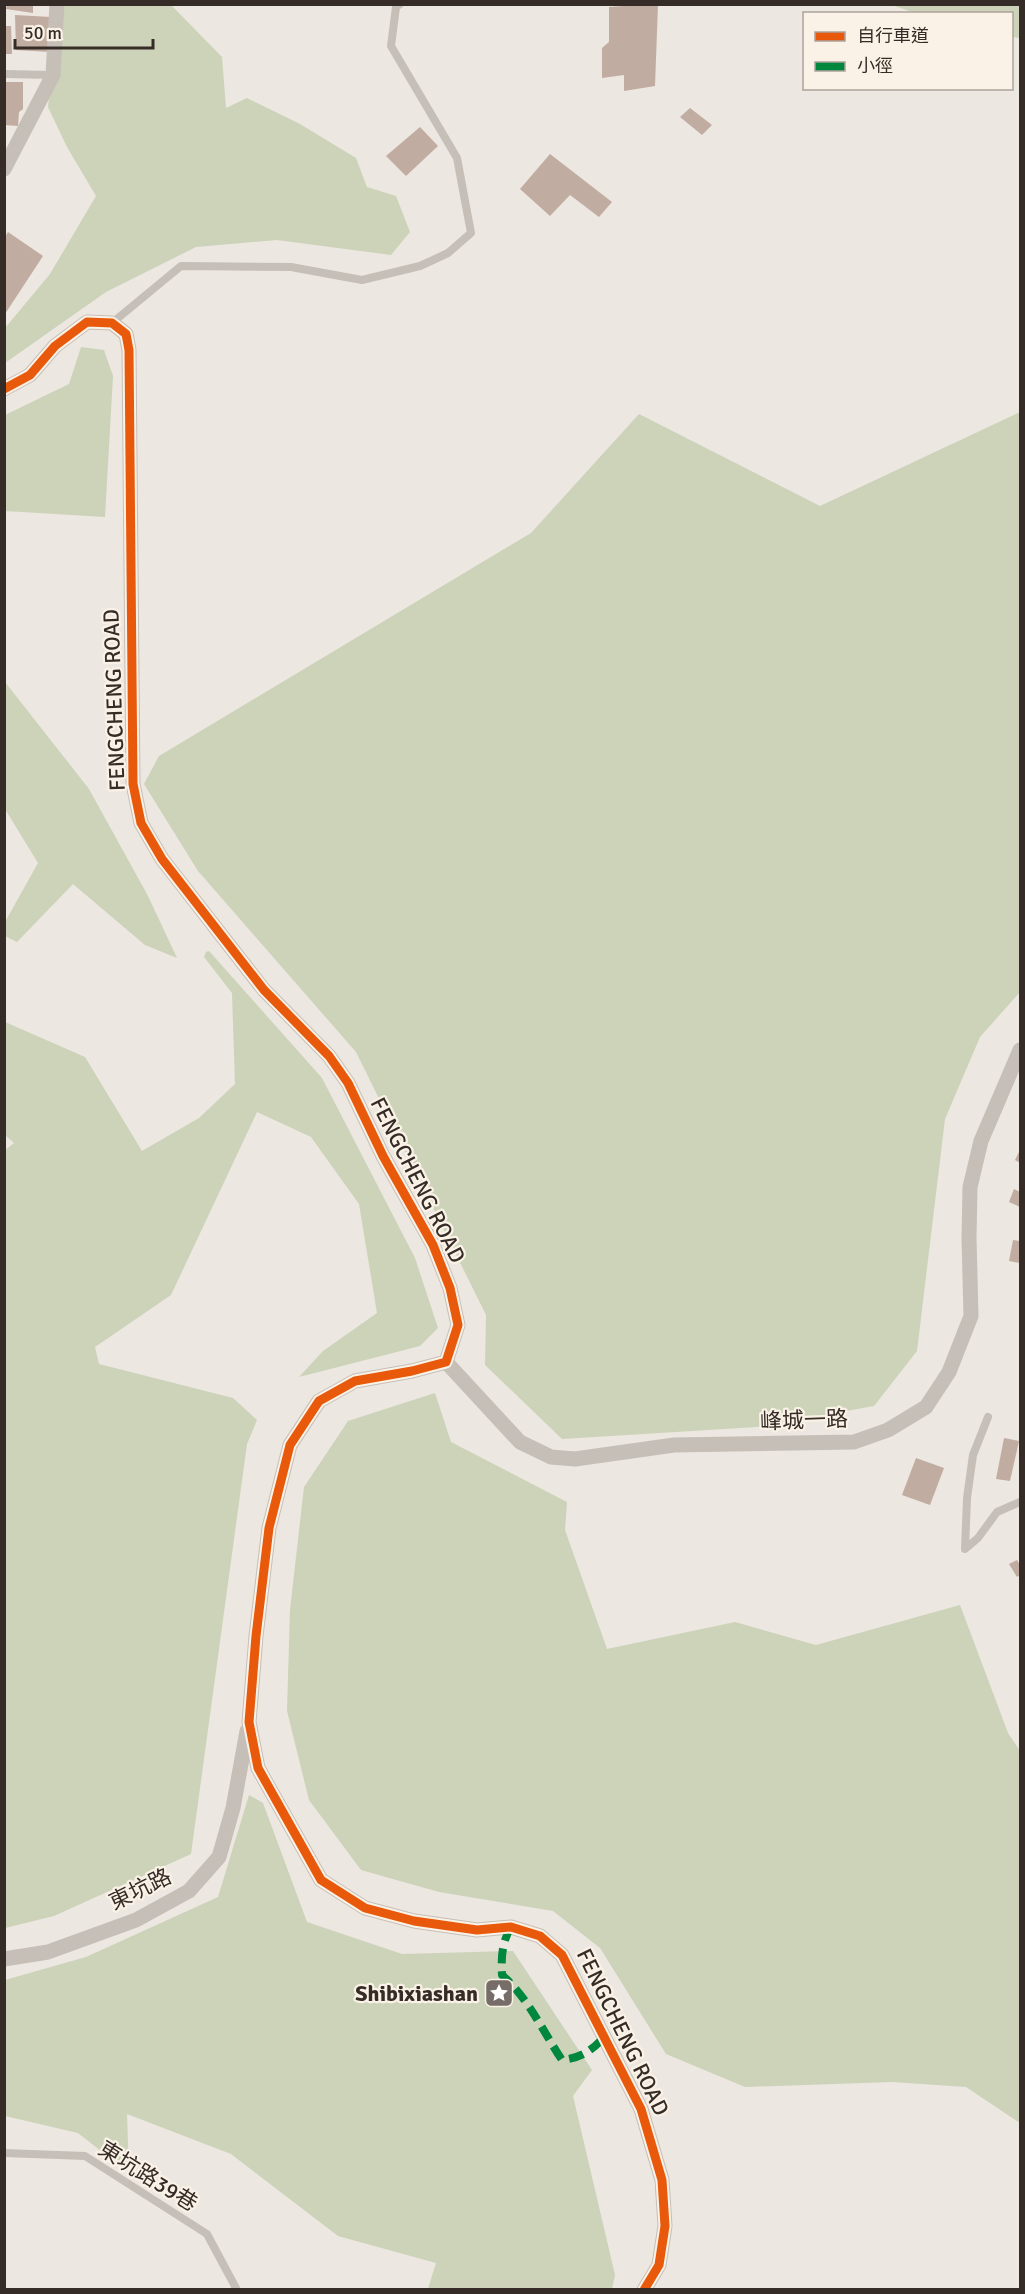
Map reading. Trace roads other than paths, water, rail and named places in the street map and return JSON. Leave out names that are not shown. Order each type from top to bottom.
[{"type":"street","points":[[4,169],[53,75],[57,4]]},
{"type":"street","points":[[4,389],[30,375],[55,346],[87,322],[112,322]]},
{"type":"street","name":"FENGCHENG ROAD","points":[[112,322],[126,334],[129,350],[132,761],[133,784],[141,823],[162,860],[257,981],[328,1056],[348,1083],[383,1156],[433,1245],[450,1288],[458,1325],[446,1362],[412,1371],[354,1381],[319,1401],[290,1445],[269,1528],[256,1636],[249,1722],[258,1768],[321,1881],[365,1908],[414,1921],[477,1930],[511,1927],[540,1936],[562,1955],[641,2109],[662,2180],[665,2226],[659,2265],[644,2289]]},
{"type":"street","name":"峰城一路","points":[[446,1362],[520,1442],[551,1457],[575,1459],[674,1445],[854,1442],[888,1430],[926,1407],[950,1372],[971,1316],[970,1187],[981,1142],[1020,1050]]},
{"type":"street","name":"東坑路","points":[[4,1959],[48,1952],[125,1924],[189,1891],[219,1857],[233,1808],[249,1722]]},
{"type":"lane","points":[[112,322],[181,266],[291,267],[362,280],[420,266],[448,253],[471,233],[457,158],[391,46],[396,7],[400,4]]},
{"type":"lane","points":[[4,74],[53,75]]},
{"type":"lane","points":[[988,1417],[973,1455],[967,1498],[965,1549],[978,1538],[997,1512],[1020,1502]]},
{"type":"lane","name":"東坑路39巷","points":[[4,2153],[85,2156],[207,2234],[237,2289]]},
{"type":"place","name":"Shibixiashan","points":[[499,1993]]}]
